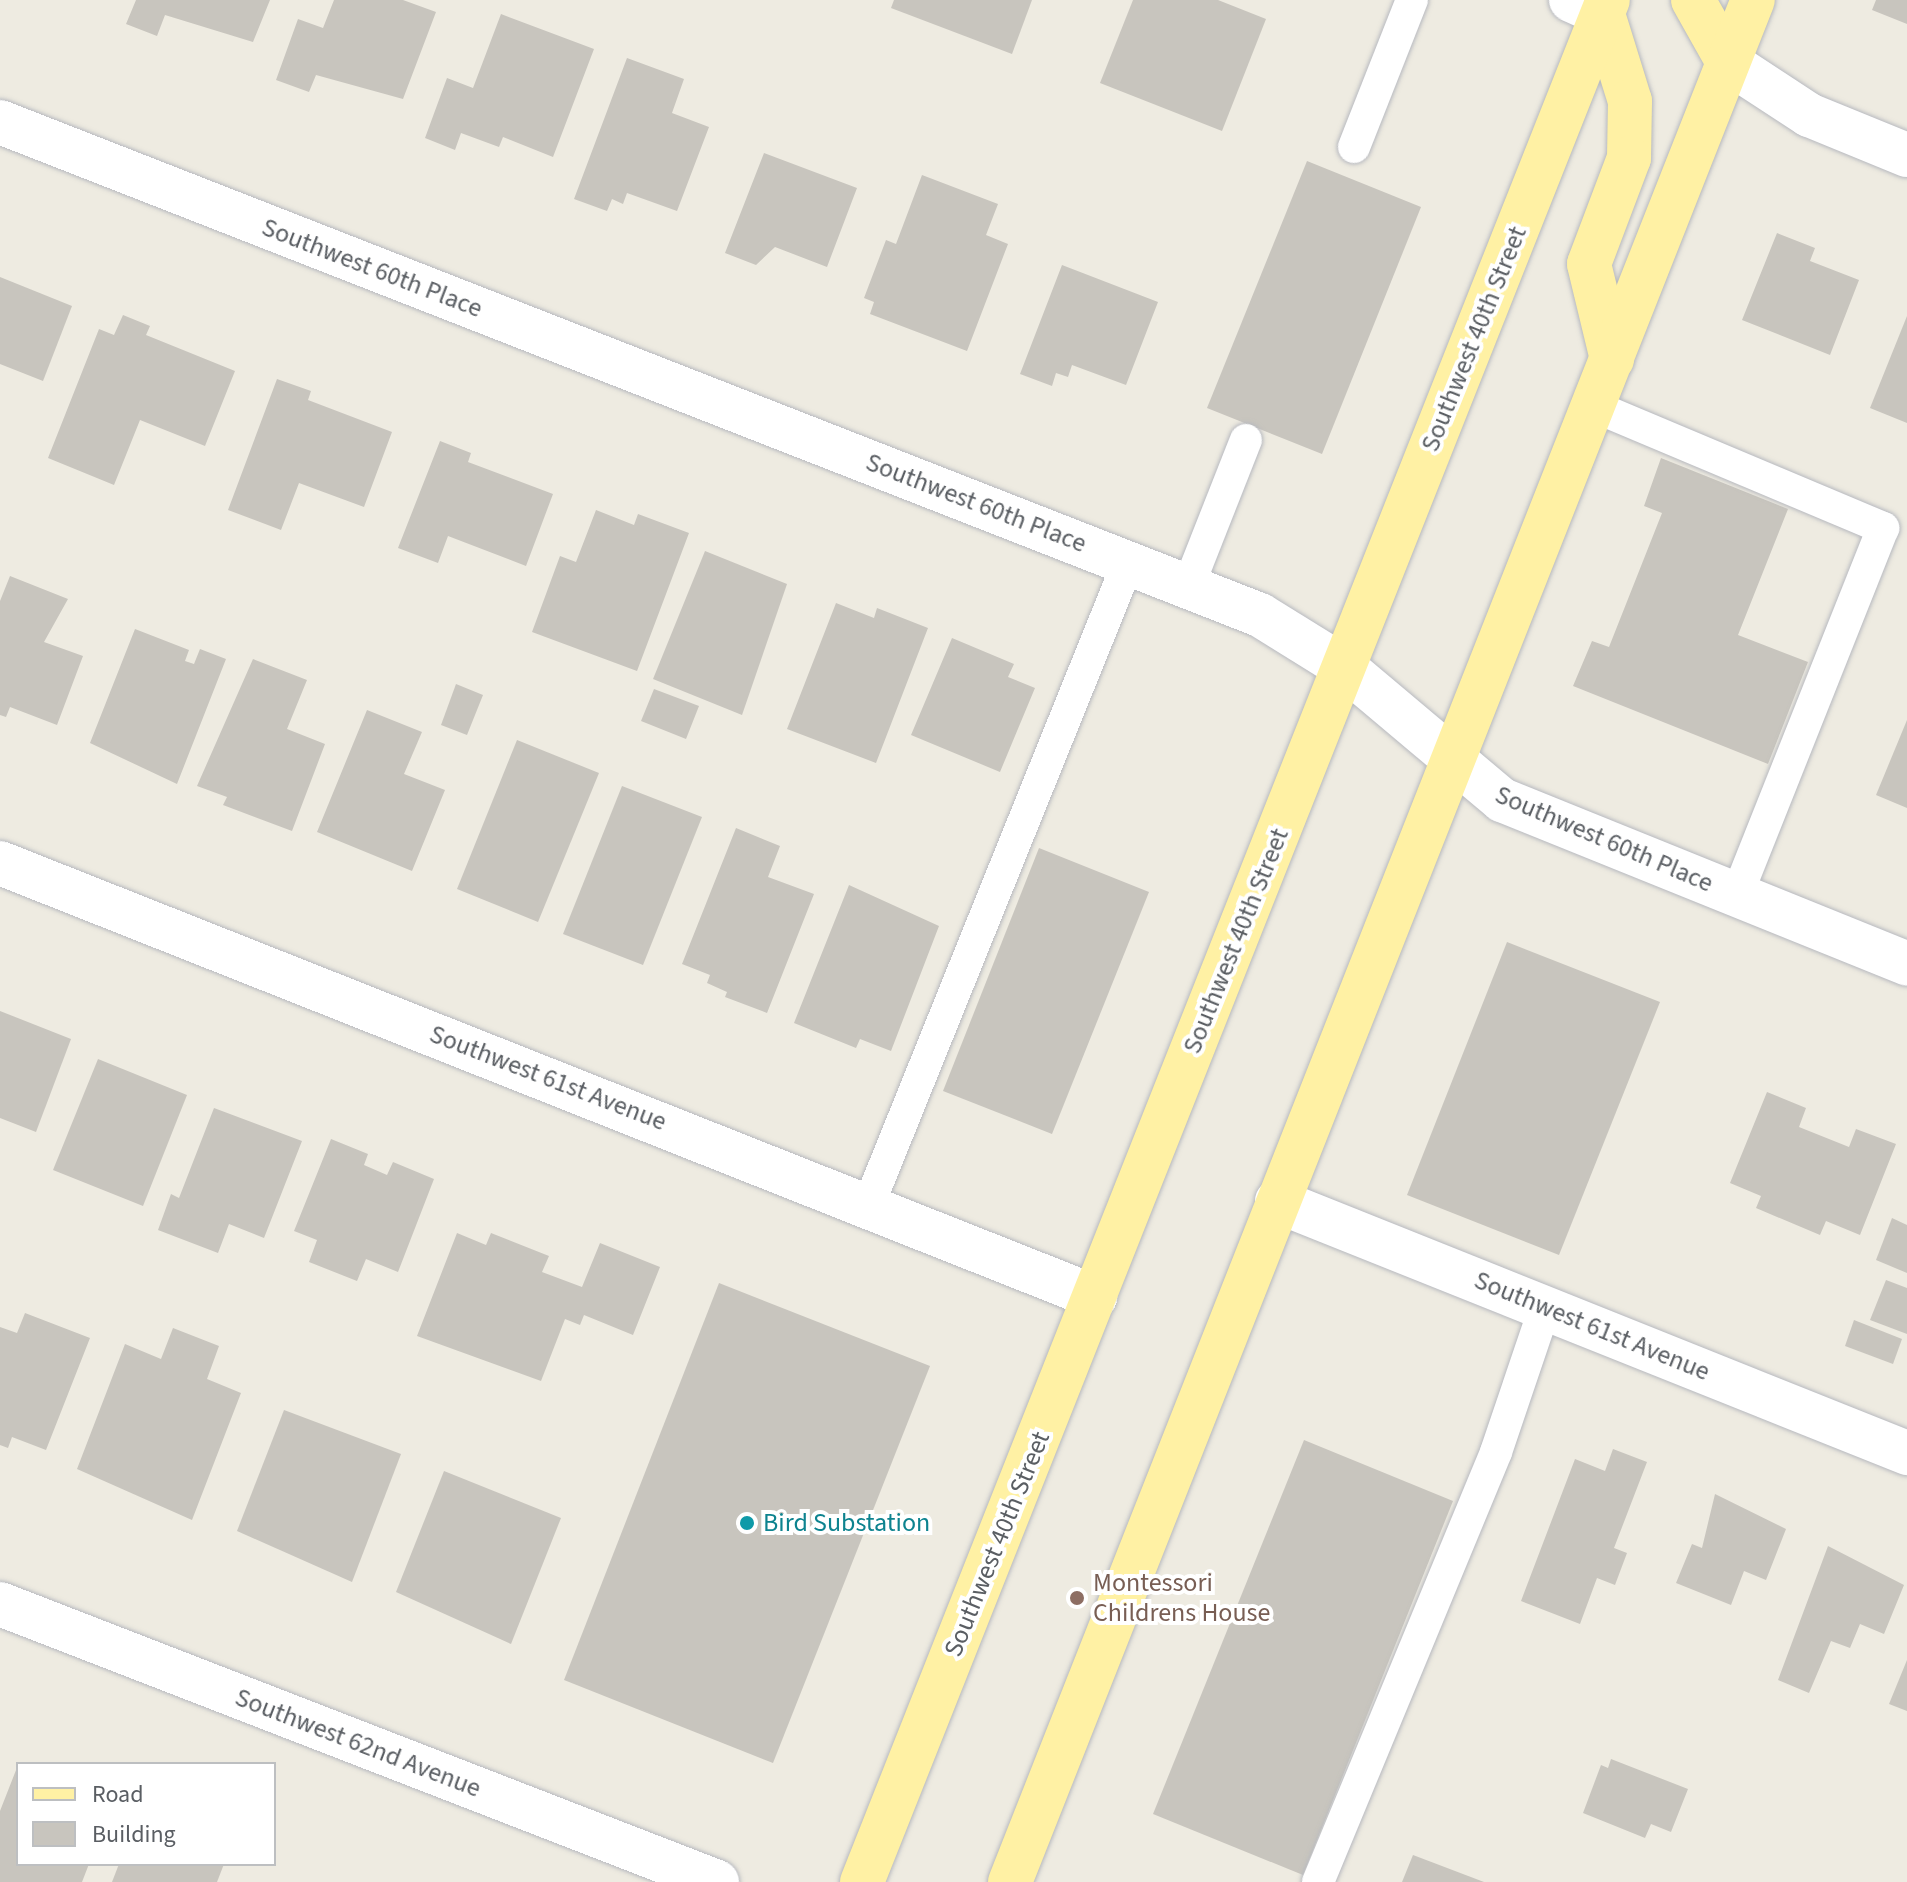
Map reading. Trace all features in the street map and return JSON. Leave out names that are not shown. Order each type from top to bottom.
[{"type":"main road","points":[[1693,0],[1728,62]]},
{"type":"main road","points":[[1010,1882],[1753,0]]},
{"type":"main road","points":[[1594,5],[1630,101],[1629,158],[1589,264],[1612,359]]},
{"type":"main road","name":"Southwest 40th Street","points":[[862,1882],[1344,667],[1594,5]]},
{"type":"street","points":[[1728,62],[1809,115],[1907,155]]},
{"type":"street","name":"Southwest 60th Place","points":[[0,122],[1283,626],[1344,667],[1452,764],[1502,800],[1907,964]]},
{"type":"street","name":"Southwest 61st Avenue","points":[[0,863],[869,1204],[1095,1297]]},
{"type":"street","name":"Southwest 61st Avenue","points":[[1277,1201],[1907,1453]]},
{"type":"street","name":"Southwest 62nd Avenue","points":[[0,1604],[717,1882]]},
{"type":"lane","points":[[1354,147],[1412,0]]},
{"type":"lane","points":[[1593,406],[1883,528],[1737,895]]},
{"type":"lane","points":[[1188,587],[1246,440]]},
{"type":"lane","points":[[869,1204],[1128,563]]},
{"type":"lane","points":[[1318,1882],[1496,1452],[1545,1307]]},
{"type":"building","points":[[136,0],[270,0],[253,42],[165,15],[157,36],[126,24]]},
{"type":"building","points":[[334,0],[403,0],[436,12],[403,99],[316,75],[309,92],[276,80],[298,19],[323,28]]},
{"type":"building","points":[[894,0],[1032,0],[1012,54],[891,8]]},
{"type":"building","points":[[1133,0],[1218,0],[1266,19],[1222,131],[1100,83]]},
{"type":"building","points":[[1876,0],[1907,0],[1907,24],[1872,10]]},
{"type":"building","points":[[501,14],[594,49],[553,157],[503,137],[499,147],[461,133],[455,150],[425,138],[447,78],[473,88]]},
{"type":"building","points":[[627,58],[684,79],[672,113],[709,127],[677,211],[627,193],[623,204],[612,199],[607,211],[574,199]]},
{"type":"building","points":[[764,153],[857,188],[827,267],[775,247],[756,265],[725,253]]},
{"type":"building","points":[[1307,161],[1421,207],[1322,454],[1207,408]]},
{"type":"building","points":[[922,175],[998,204],[986,235],[1008,244],[967,351],[870,314],[874,302],[864,298],[886,240],[896,244]]},
{"type":"building","points":[[1777,233],[1815,248],[1810,261],[1859,280],[1830,355],[1742,320]]},
{"type":"building","points":[[1062,265],[1158,302],[1126,385],[1072,365],[1068,377],[1056,373],[1052,386],[1020,374]]},
{"type":"building","points":[[0,277],[72,306],[43,381],[0,364]]},
{"type":"building","points":[[123,315],[150,326],[146,335],[235,371],[205,446],[140,420],[114,485],[48,458],[99,329],[114,335]]},
{"type":"building","points":[[1907,316],[1907,423],[1870,408]]},
{"type":"building","points":[[277,379],[311,391],[308,400],[392,432],[364,507],[299,483],[281,530],[228,510]]},
{"type":"building","points":[[440,441],[471,453],[468,462],[553,494],[526,566],[448,536],[438,563],[398,548]]},
{"type":"building","points":[[1661,458],[1788,509],[1738,635],[1808,662],[1768,764],[1573,686],[1592,641],[1609,647],[1662,513],[1644,506]]},
{"type":"building","points":[[596,510],[634,525],[638,514],[689,533],[637,671],[532,632],[560,556],[576,562]]},
{"type":"building","points":[[705,551],[787,584],[742,715],[653,679]]},
{"type":"building","points":[[10,576],[68,599],[44,642],[83,656],[57,725],[10,707],[6,717],[0,715],[0,601]]},
{"type":"building","points":[[836,603],[874,618],[877,608],[928,628],[876,763],[787,729]]},
{"type":"building","points":[[135,629],[189,650],[185,661],[194,664],[200,649],[226,659],[177,784],[90,743]]},
{"type":"building","points":[[952,638],[1014,664],[1008,677],[1035,688],[1000,772],[911,735]]},
{"type":"building","points":[[253,659],[307,680],[287,729],[325,744],[292,831],[223,805],[227,797],[197,786]]},
{"type":"building","points":[[456,684],[483,695],[467,735],[441,725]]},
{"type":"building","points":[[654,689],[699,706],[686,739],[641,721]]},
{"type":"building","points":[[367,710],[422,732],[404,774],[445,790],[412,871],[317,832]]},
{"type":"building","points":[[1907,720],[1907,808],[1876,795]]},
{"type":"building","points":[[517,740],[599,773],[538,922],[457,889]]},
{"type":"building","points":[[622,786],[702,817],[643,965],[563,934]]},
{"type":"building","points":[[736,828],[780,846],[768,877],[814,894],[767,1013],[725,997],[727,992],[707,983],[710,975],[682,964]]},
{"type":"building","points":[[1039,848],[1149,892],[1052,1134],[943,1091]]},
{"type":"building","points":[[849,885],[939,926],[891,1051],[860,1039],[856,1048],[794,1023]]},
{"type":"building","points":[[1507,942],[1660,1002],[1559,1255],[1407,1195]]},
{"type":"building","points":[[0,1011],[71,1039],[36,1132],[0,1118]]},
{"type":"building","points":[[98,1059],[187,1095],[143,1206],[53,1170]]},
{"type":"building","points":[[1767,1092],[1806,1108],[1799,1127],[1849,1147],[1856,1129],[1896,1144],[1860,1235],[1826,1221],[1820,1235],[1756,1208],[1761,1196],[1730,1183]]},
{"type":"building","points":[[214,1108],[302,1141],[264,1238],[229,1224],[218,1253],[158,1230],[171,1194],[179,1198]]},
{"type":"building","points":[[331,1139],[368,1154],[364,1165],[387,1175],[393,1162],[434,1179],[398,1272],[366,1259],[357,1281],[309,1262],[317,1240],[294,1231]]},
{"type":"building","points":[[1892,1218],[1907,1225],[1907,1273],[1876,1260]]},
{"type":"building","points":[[457,1233],[486,1245],[491,1233],[549,1256],[542,1272],[582,1287],[600,1243],[660,1267],[633,1335],[584,1315],[580,1325],[565,1319],[541,1381],[417,1336]]},
{"type":"building","points":[[1886,1280],[1907,1288],[1907,1334],[1870,1320]]},
{"type":"building","name":"Bird Substation","points":[[719,1283],[930,1366],[773,1763],[564,1680]]},
{"type":"building","points":[[25,1313],[90,1338],[46,1450],[12,1437],[8,1448],[0,1445],[0,1327],[17,1333]]},
{"type":"building","points":[[1854,1320],[1902,1339],[1893,1364],[1845,1346]]},
{"type":"building","points":[[173,1328],[219,1346],[207,1379],[241,1393],[192,1520],[77,1469],[125,1344],[161,1359]]},
{"type":"building","points":[[284,1410],[401,1454],[352,1582],[237,1531]]},
{"type":"building","points":[[1304,1440],[1453,1501],[1303,1875],[1153,1814]]},
{"type":"building","points":[[1613,1449],[1647,1462],[1614,1548],[1627,1553],[1615,1585],[1597,1578],[1580,1624],[1521,1601],[1575,1459],[1605,1471]]},
{"type":"building","points":[[444,1471],[561,1518],[511,1644],[396,1592]]},
{"type":"building","points":[[1715,1494],[1786,1529],[1766,1580],[1744,1571],[1731,1605],[1676,1583],[1692,1544],[1702,1548]]},
{"type":"building","points":[[1828,1546],[1904,1585],[1884,1634],[1860,1624],[1850,1648],[1831,1641],[1809,1693],[1778,1680]]},
{"type":"building","points":[[1907,1660],[1907,1711],[1889,1704]]},
{"type":"building","points":[[1611,1759],[1688,1789],[1671,1832],[1651,1824],[1645,1838],[1583,1813],[1601,1765],[1608,1768]]},
{"type":"building","points":[[16,1770],[16,1866],[88,1866],[82,1882],[0,1882],[0,1811]]},
{"type":"building","points":[[1413,1855],[1484,1882],[1402,1882]]},
{"type":"building","points":[[118,1866],[223,1866],[217,1882],[112,1882]]},
{"type":"place","name":"Bird Substation","points":[[747,1523]]},
{"type":"place","name":"Montessori Childrens House","points":[[1077,1598]]}]
